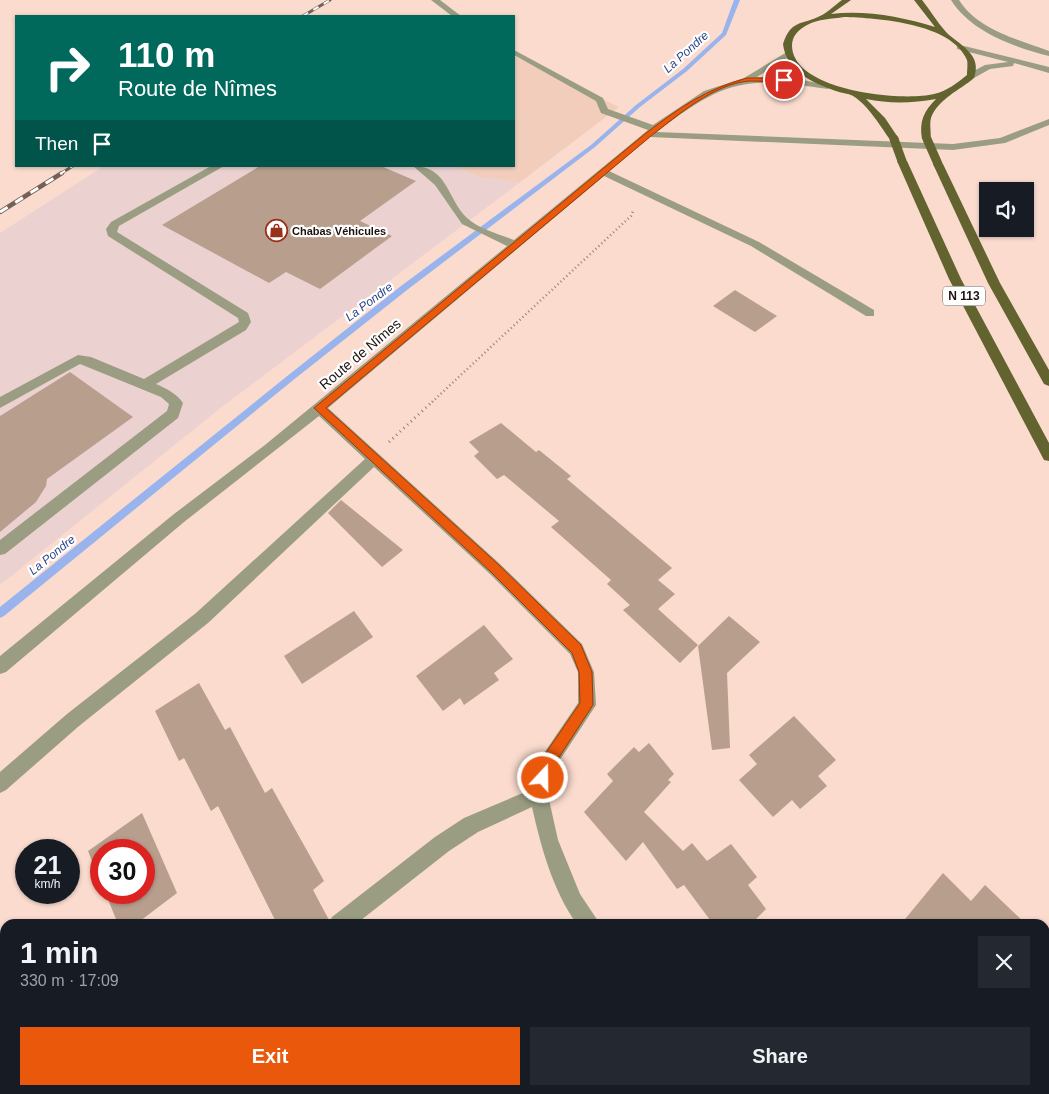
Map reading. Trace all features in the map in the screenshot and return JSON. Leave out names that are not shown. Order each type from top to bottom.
[{"type":"main road","points":[[821,18],[847,0]]},
{"type":"main road","points":[[918,0],[945,36]]},
{"type":"main road","points":[[844,15],[897,19],[923,26],[945,36],[960,47],[971,61],[971,76],[962,86],[946,94],[920,99],[889,99],[857,94],[828,86],[809,76],[795,65],[787,54],[786,42],[792,32],[804,24],[821,18],[844,15]]},
{"type":"main road","name":"N 113","points":[[857,94],[882,120],[894,139],[902,162],[955,279],[1049,456]]},
{"type":"main road","name":"N 113","points":[[946,94],[930,109],[924,126],[927,139],[994,283],[1049,381]]},
{"type":"street","points":[[435,0],[456,15]]},
{"type":"street","points":[[955,0],[965,15],[973,22],[1049,54]]},
{"type":"street","points":[[960,47],[1049,70]]},
{"type":"street","points":[[515,53],[600,100],[604,111],[637,123],[652,132],[953,147],[1002,141],[1049,122]]},
{"type":"street","name":"Route de Nîmes","points":[[0,666],[180,518],[319,408],[652,132],[703,96],[747,80],[787,54]]},
{"type":"street","points":[[971,76],[988,66],[1019,62]]},
{"type":"street","name":"Route de Nîmes","points":[[747,80],[784,80],[828,86]]},
{"type":"street","points":[[145,385],[242,327],[245,322],[244,316],[112,234],[111,229],[115,224],[216,167]]},
{"type":"street","points":[[420,167],[432,174],[441,184],[463,221],[515,245]]},
{"type":"street","points":[[603,172],[755,244],[870,313]]},
{"type":"street","points":[[0,403],[78,359],[87,360],[166,394],[176,403],[174,414],[0,549]]},
{"type":"street","points":[[319,408],[495,568],[576,649],[586,672],[587,705],[548,762],[539,795],[549,840],[573,901],[586,919]]},
{"type":"street","points":[[0,784],[73,720],[202,618],[336,496],[374,458]]},
{"type":"street","points":[[346,919],[471,825],[539,795]]},
{"type":"path","points":[[374,458],[631,216],[643,190]]},
{"type":"shaded area","points":[[515,56],[619,107],[519,183],[476,176],[456,167],[515,167]]},
{"type":"shaded area","points":[[102,167],[456,167],[476,176],[519,183],[223,406],[0,585],[0,233]]},
{"type":"building","name":"Chabas Véhicules","points":[[258,167],[383,167],[416,181],[360,221],[392,236],[320,289],[286,272],[269,283],[162,225]]},
{"type":"building","points":[[735,290],[777,316],[755,332],[713,306]]},
{"type":"building","points":[[70,372],[133,417],[47,479],[46,486],[36,502],[0,532],[0,416]]},
{"type":"building","points":[[501,423],[536,452],[539,450],[571,476],[567,479],[672,568],[658,580],[675,594],[658,609],[698,645],[680,663],[623,610],[630,605],[607,584],[611,580],[551,527],[559,521],[504,475],[497,479],[474,456],[479,452],[469,442]]},
{"type":"building","points":[[341,500],[403,550],[382,567],[328,513]]},
{"type":"building","points":[[354,611],[373,637],[302,684],[284,656]]},
{"type":"building","points":[[729,616],[760,642],[727,673],[730,748],[712,750],[698,646]]},
{"type":"building","points":[[484,625],[513,659],[494,673],[499,680],[464,705],[460,698],[443,711],[416,676]]},
{"type":"building","points":[[199,683],[225,730],[230,727],[265,793],[272,788],[324,881],[313,890],[328,919],[274,919],[218,806],[211,811],[184,758],[179,761],[155,711]]},
{"type":"building","points":[[794,716],[836,760],[818,776],[827,786],[800,809],[792,800],[773,817],[739,780],[757,764],[749,755]]},
{"type":"building","points":[[649,743],[674,774],[668,780],[671,782],[644,812],[683,851],[692,843],[707,861],[731,844],[757,877],[748,885],[766,909],[756,919],[709,919],[684,885],[677,889],[643,842],[626,861],[584,812],[613,781],[607,774],[634,747],[639,752]]},
{"type":"building","points":[[142,813],[153,839],[105,839]]},
{"type":"building","points":[[155,843],[177,893],[143,919],[116,919],[110,904],[155,904]]},
{"type":"building","points":[[943,873],[971,901],[985,885],[1021,919],[905,919]]},
{"type":"waterway","name":"La Pondre","points":[[0,613],[289,379],[404,288],[593,146],[638,106],[685,70],[724,34],[737,0]]},
{"type":"railway","points":[[305,15],[330,0]]},
{"type":"railway","points":[[60,174],[71,167]]},
{"type":"railway","points":[[0,212],[62,173]]},
{"type":"place","name":"Chabas Véhicules","points":[[276,231]]},
{"type":"route","points":[[543,778],[548,762],[587,705],[586,672],[576,649],[495,568],[319,408],[648,134],[691,102],[737,82],[768,79],[784,80]]}]
